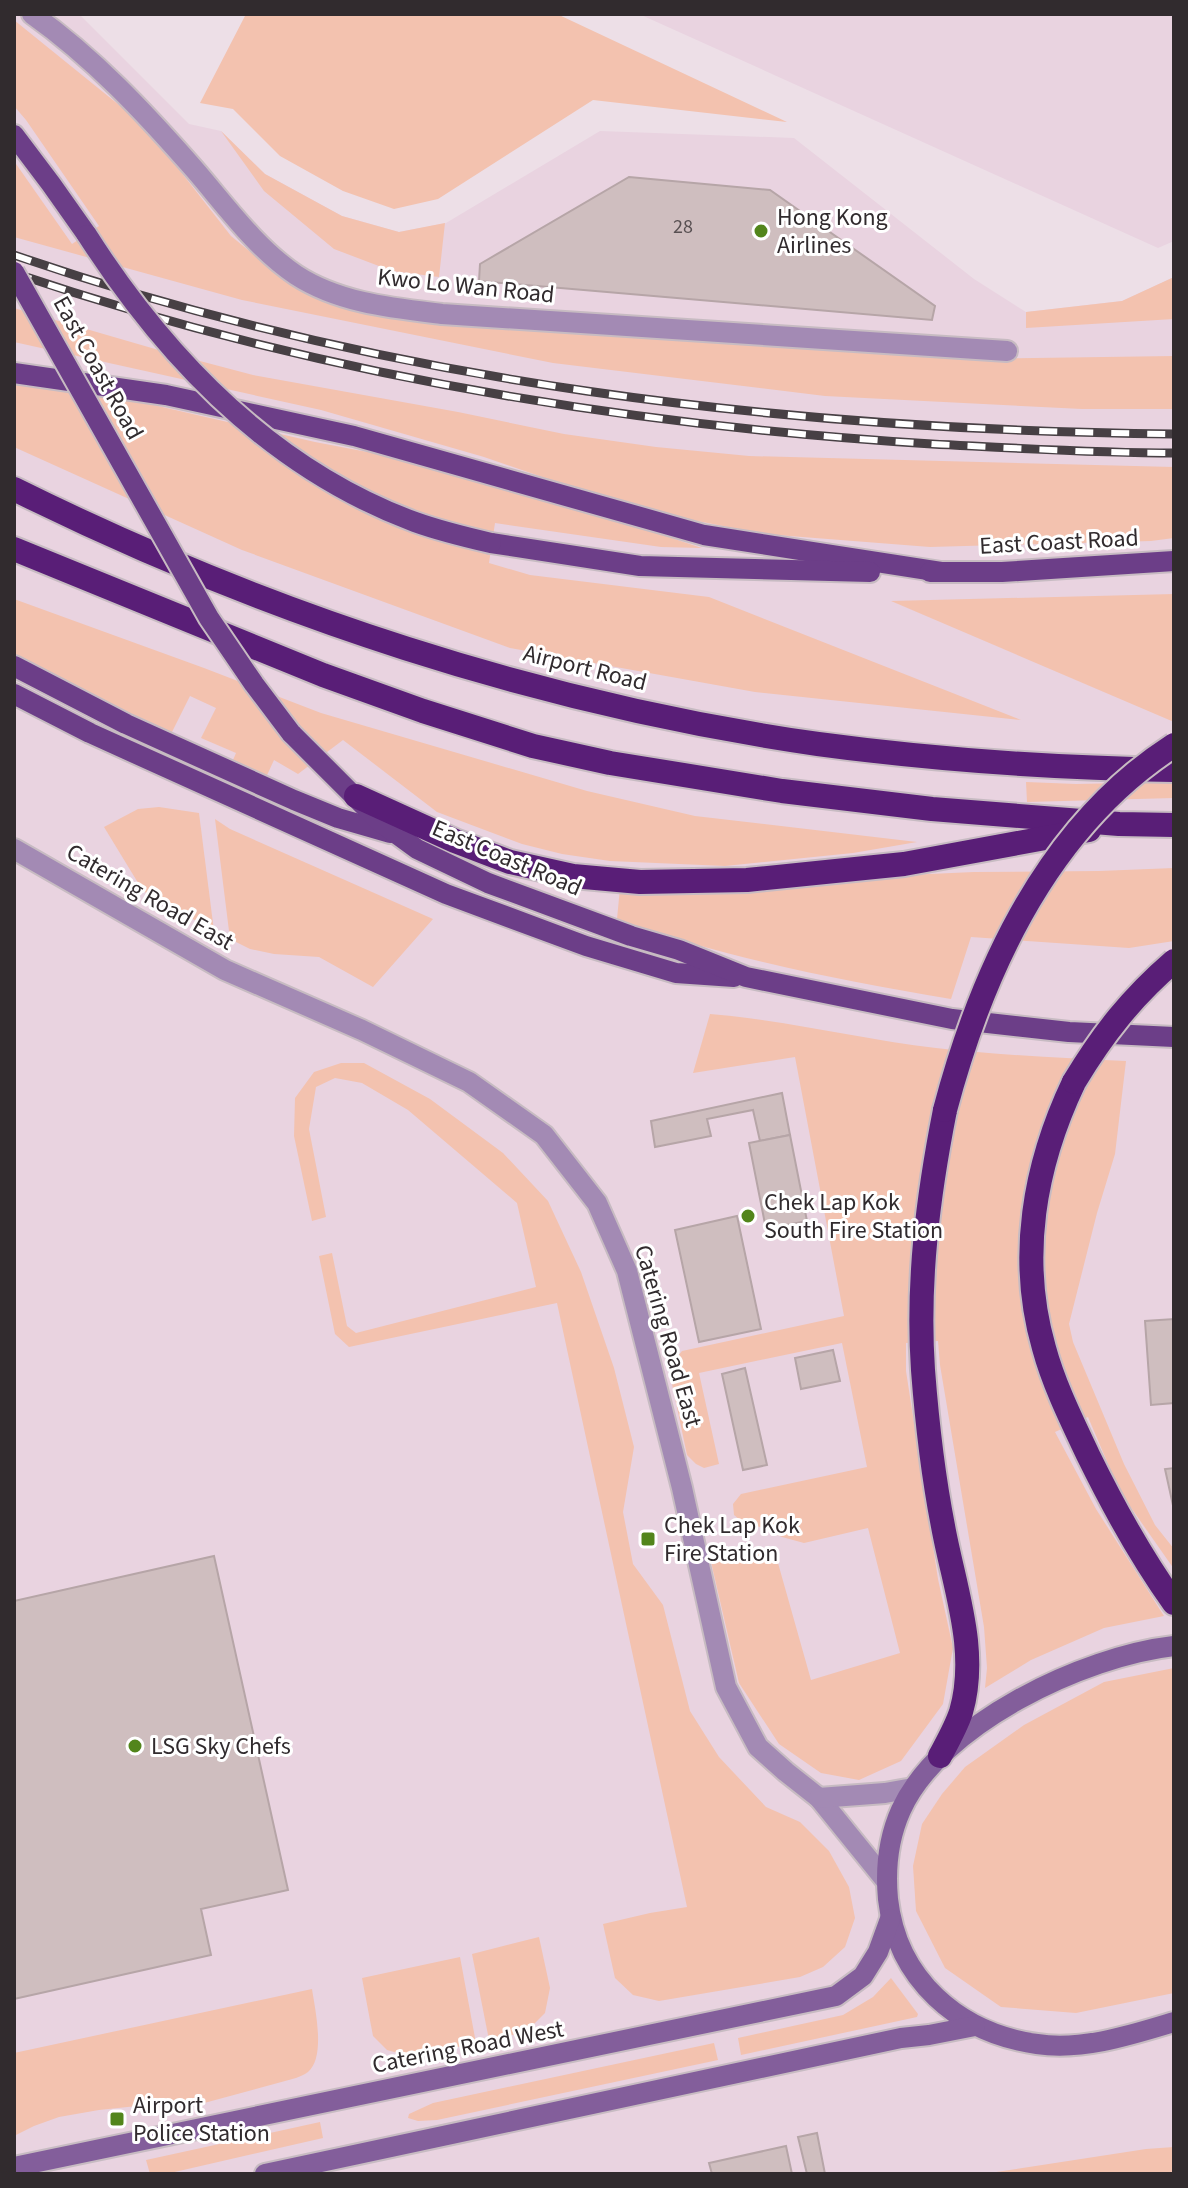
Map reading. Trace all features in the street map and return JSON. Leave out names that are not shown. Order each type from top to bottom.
[{"type":"highway","name":"Airport Road","points":[[14,489],[127,542],[256,596],[421,653],[579,697],[732,729],[883,752],[1010,764],[1174,770]]},
{"type":"highway","points":[[14,549],[323,675],[533,746],[610,763],[782,791],[932,809],[1119,824],[1174,825]]},
{"type":"highway","points":[[940,1756],[960,1713],[968,1665],[963,1617],[928,1431],[923,1368],[922,1289],[926,1227],[945,1110],[963,1046],[990,976],[1030,898],[1083,826],[1139,770],[1174,745]]},
{"type":"highway","points":[[356,796],[510,862],[573,876],[640,882],[747,880],[904,864],[1119,824]]},
{"type":"highway","points":[[1174,961],[1124,1009],[1105,1032],[1074,1082],[1049,1143],[1036,1199],[1030,1264],[1036,1318],[1055,1380],[1083,1445],[1128,1530],[1174,1603]]},
{"type":"main road","name":"East Coast Road","points":[[14,135],[169,348],[212,393],[303,464],[356,496],[415,522],[491,543],[640,566],[1002,572],[1174,561]]},
{"type":"main road","name":"East Coast Road","points":[[14,272],[209,618],[254,684],[291,733],[380,822],[417,849],[488,883],[631,936],[679,950],[746,977],[952,1019],[1069,1032],[1174,1037]]},
{"type":"main road","points":[[14,373],[166,395],[354,436],[704,535],[941,572]]},
{"type":"main road","points":[[14,666],[126,724],[251,781],[338,818],[393,833]]},
{"type":"main road","points":[[14,694],[90,733],[446,894],[586,946],[676,973],[746,977]]},
{"type":"street","name":"Kwo Lo Wan Road","points":[[32,14],[92,62],[153,122],[259,244],[297,275],[340,295],[390,308],[442,314],[1007,351]]},
{"type":"street","name":"Catering Road East","points":[[14,849],[225,970],[362,1030],[469,1082],[544,1135],[597,1203],[627,1271],[682,1488],[726,1687],[758,1747],[819,1798],[887,1882]]},
{"type":"street","points":[[1174,1646],[1114,1659],[1059,1679],[1004,1707],[965,1735],[940,1756],[913,1788],[890,1842],[887,1882],[890,1919],[905,1957],[941,2002],[975,2026],[999,2036],[1057,2046],[1107,2040],[1174,2022]]},
{"type":"street","points":[[819,1798],[913,1788]]},
{"type":"street","name":"Catering Road West","points":[[14,2167],[836,1996],[863,1976],[878,1952],[890,1919]]},
{"type":"street","points":[[265,2174],[901,2038],[975,2026]]},
{"type":"shaded area","points":[[14,14],[79,14],[189,124],[221,131],[265,174],[342,216],[399,232],[446,223],[600,131],[794,138],[974,279],[1026,312],[1122,301],[1174,277],[1174,2174],[14,2174]]},
{"type":"shaded area","points":[[246,14],[557,14],[787,122],[593,100],[438,199],[394,209],[343,191],[280,156],[233,109],[200,103]]},
{"type":"shaded area","points":[[639,14],[1174,14],[1174,241],[1158,248]]},
{"type":"shaded area","points":[[14,20],[145,126],[231,236],[275,272],[372,310],[958,359],[1174,356],[1174,409],[1082,409],[825,396],[553,363],[242,300],[14,237],[14,161],[72,244],[99,226],[14,106]]},
{"type":"shaded area","points":[[221,131],[265,174],[342,216],[399,232],[445,223],[439,277],[392,271],[334,249],[264,191]]},
{"type":"shaded area","points":[[1174,277],[1174,319],[1026,328],[1026,312],[1122,301]]},
{"type":"shaded area","points":[[14,308],[253,375],[564,434],[656,447],[749,456],[1174,467],[1174,538],[930,547],[764,534],[636,509],[484,457],[321,410],[14,342]]},
{"type":"shaded area","points":[[14,373],[315,442],[467,471],[702,548],[661,547],[495,523],[489,563],[530,575],[709,597],[1021,720],[755,692],[510,648],[242,550],[14,447]]},
{"type":"shaded area","points":[[1174,594],[1174,722],[891,601]]},
{"type":"shaded area","points":[[14,599],[321,713],[587,791],[695,816],[917,842],[853,853],[725,866],[610,861],[562,854],[522,844],[437,812],[343,740],[298,774],[274,760],[263,784],[230,767],[236,753],[201,738],[216,708],[190,696],[162,752],[14,676]]},
{"type":"shaded area","points":[[1026,782],[1174,782],[1174,798],[1027,802]]},
{"type":"shaded area","points":[[159,807],[199,813],[214,931],[143,891],[104,827],[138,809]]},
{"type":"shaded area","points":[[215,819],[230,829],[433,919],[373,987],[319,957],[250,949],[230,939]]},
{"type":"shaded area","points":[[1174,868],[1174,941],[1129,948],[971,937],[951,999],[782,966],[699,945],[617,919],[620,888],[974,872]]},
{"type":"shaded area","points":[[710,1014],[936,1048],[1126,1061],[1115,1154],[1069,1324],[1073,1342],[1124,1464],[1155,1525],[1174,1549],[1174,1569],[1120,1492],[1088,1417],[1055,1432],[1096,1509],[1164,1616],[1104,1628],[1031,1660],[985,1688],[984,1627],[938,1341],[906,1343],[906,1371],[938,1579],[953,1648],[943,1704],[901,1761],[859,1780],[821,1773],[779,1744],[739,1683],[711,1562],[766,1551],[776,1556],[811,1680],[900,1653],[868,1528],[804,1543],[745,1524],[734,1515],[733,1504],[741,1494],[867,1467],[842,1343],[699,1373],[719,1464],[704,1468],[687,1455],[671,1379],[673,1362],[682,1351],[844,1316],[795,1057],[693,1073]]},
{"type":"shaded area","points":[[341,1063],[364,1063],[430,1099],[503,1153],[548,1201],[581,1272],[614,1368],[634,1447],[623,1512],[633,1564],[663,1605],[690,1711],[719,1757],[766,1807],[800,1822],[829,1851],[849,1887],[855,1918],[845,1947],[823,1967],[800,1977],[659,2001],[633,1995],[615,1978],[603,1924],[687,1907],[557,1303],[349,1347],[335,1334],[319,1256],[332,1253],[347,1326],[356,1333],[536,1287],[517,1203],[408,1110],[362,1083],[335,1078],[316,1087],[309,1129],[326,1217],[312,1221],[294,1136],[295,1098],[314,1072]]},
{"type":"shaded area","points":[[1174,1668],[1174,1993],[1076,2013],[1001,2007],[945,1968],[916,1911],[913,1866],[922,1824],[965,1767],[1024,1725],[1104,1682]]},
{"type":"shaded area","points":[[539,1937],[550,1988],[545,2013],[526,2032],[489,2040],[472,1954]]},
{"type":"shaded area","points":[[460,1957],[476,2043],[412,2057],[387,2050],[373,2036],[362,1978]]},
{"type":"shaded area","points":[[891,1978],[918,2014],[917,2017],[741,2055],[738,2038],[843,2015],[873,1997]]},
{"type":"shaded area","points":[[312,1989],[317,2020],[317,2056],[304,2075],[182,2109],[137,2106],[59,2117],[14,2136],[14,2053]]},
{"type":"shaded area","points":[[714,2043],[718,2060],[437,2120],[408,2118],[409,2114],[433,2103]]},
{"type":"shaded area","points":[[320,2122],[323,2138],[166,2174],[150,2174],[146,2160]]},
{"type":"shaded area","points":[[1174,2147],[1174,2174],[983,2174],[1146,2149]]},
{"type":"building","points":[[629,177],[770,190],[935,306],[932,320],[479,281],[480,264]]},
{"type":"building","points":[[782,1093],[790,1135],[760,1141],[753,1110],[707,1119],[711,1136],[655,1147],[651,1121]]},
{"type":"building","points":[[790,1135],[807,1221],[766,1229],[749,1143]]},
{"type":"building","points":[[737,1216],[761,1329],[699,1342],[675,1230]]},
{"type":"building","points":[[1174,1319],[1174,1403],[1151,1405],[1145,1321]]},
{"type":"building","points":[[833,1350],[840,1381],[801,1389],[795,1358]]},
{"type":"building","points":[[745,1368],[767,1465],[743,1470],[722,1374]]},
{"type":"building","points":[[1174,1468],[1174,1510],[1165,1469]]},
{"type":"building","name":"LSG Sky Chefs","points":[[214,1556],[288,1890],[201,1909],[211,1955],[14,1999],[14,1601]]},
{"type":"building","points":[[817,2133],[825,2174],[807,2174],[798,2137]]},
{"type":"building","points":[[786,2146],[792,2174],[712,2174],[709,2163]]},
{"type":"railway","points":[[14,255],[155,299],[297,336],[441,367],[586,391],[733,409],[879,422],[1174,434]]},
{"type":"railway","points":[[14,273],[239,339],[467,389],[583,408],[815,435],[932,444],[1174,453]]},
{"type":"place","name":"Hong Kong Airlines","points":[[761,231]]},
{"type":"place","name":"Chek Lap Kok South Fire Station","points":[[748,1216]]},
{"type":"place","name":"Chek Lap Kok Fire Station","points":[[648,1539]]},
{"type":"place","name":"LSG Sky Chefs","points":[[135,1746]]},
{"type":"place","name":"Airport Police Station","points":[[117,2119]]}]
